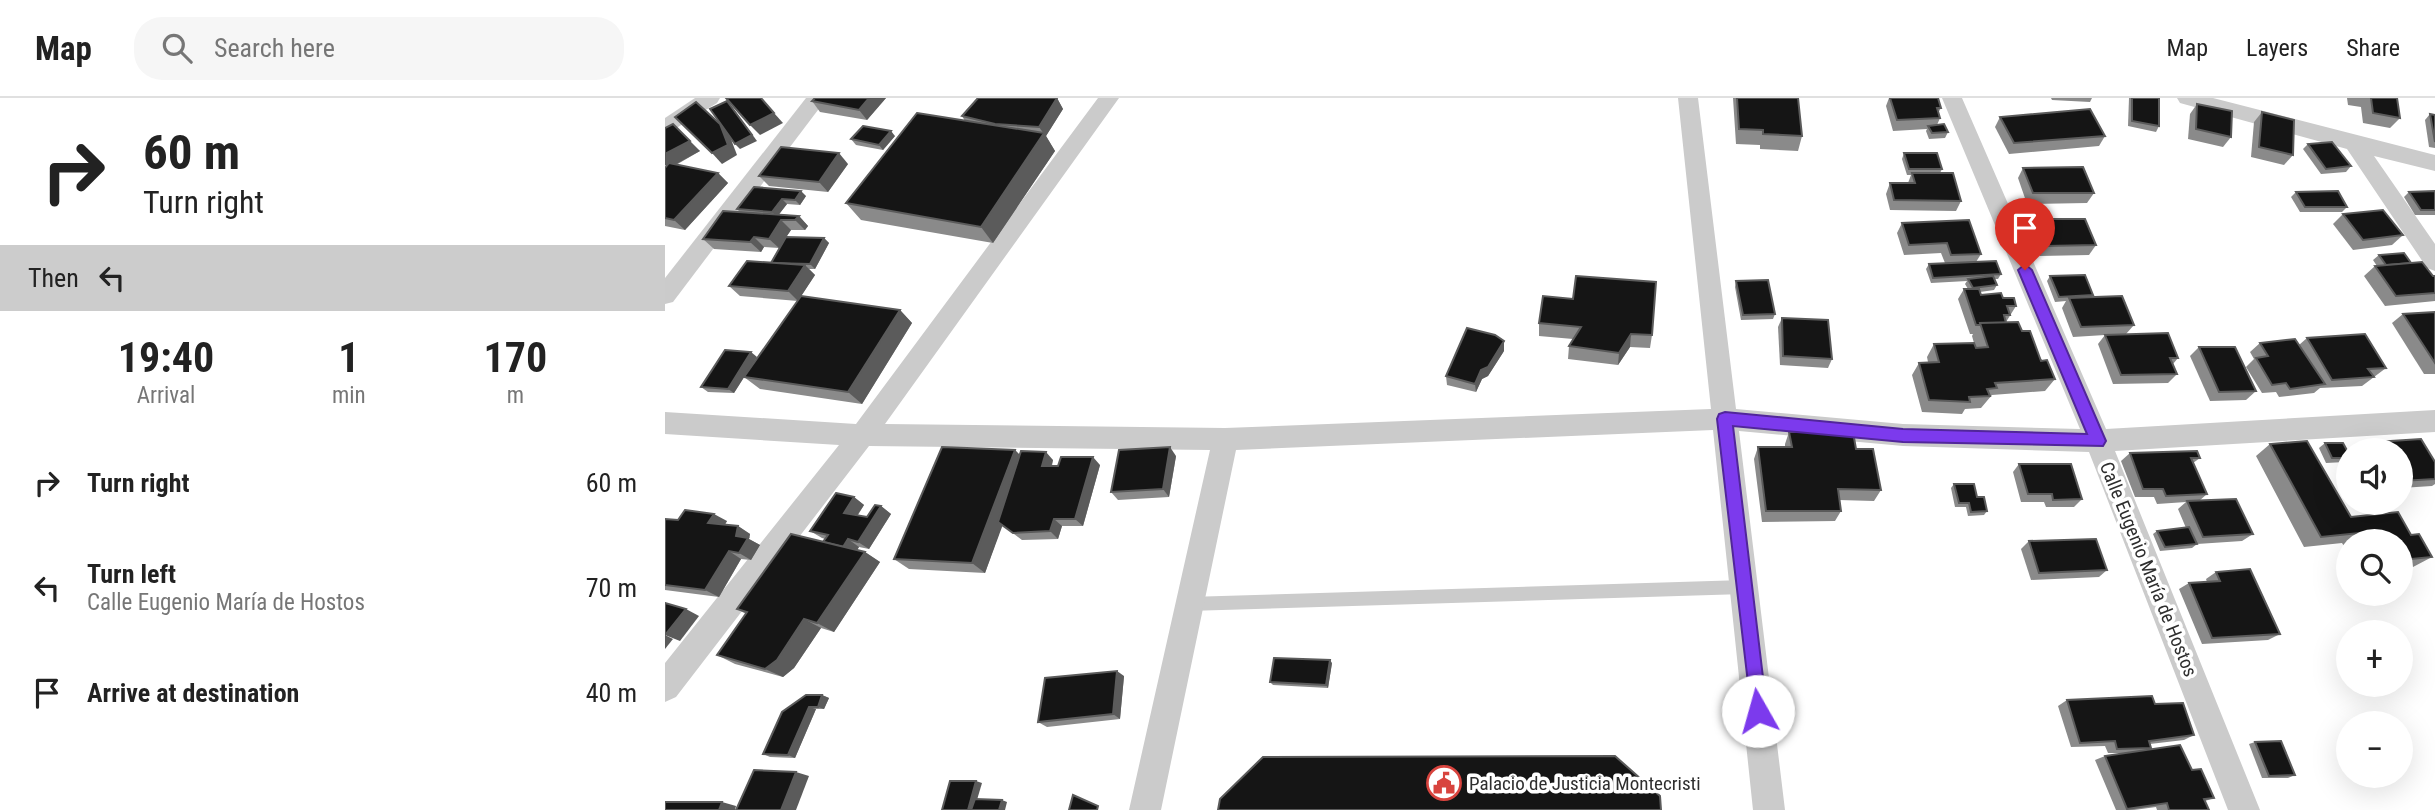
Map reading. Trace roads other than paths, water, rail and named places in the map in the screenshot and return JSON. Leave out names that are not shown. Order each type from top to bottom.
[{"type":"street","points":[[665,128],[710,98]]},
{"type":"street","points":[[665,295],[817,98]]},
{"type":"street","points":[[665,687],[862,435],[1109,98]]},
{"type":"street","points":[[1688,98],[1769,810]]},
{"type":"street","name":"Calle Eugenio María de Hostos","points":[[1952,98],[2098,441],[2244,810]]},
{"type":"street","points":[[2187,98],[2354,144],[2435,163]]},
{"type":"street","points":[[2354,144],[2435,262]]},
{"type":"street","points":[[665,423],[862,435],[1225,439],[1725,419],[1903,435],[2098,441],[2435,421]]},
{"type":"street","points":[[1145,810],[1225,439]]},
{"type":"lane","points":[[1188,604],[1744,587]]},
{"type":"place","name":"Palacio de Justicia Montecristi","points":[[1444,783]]}]
